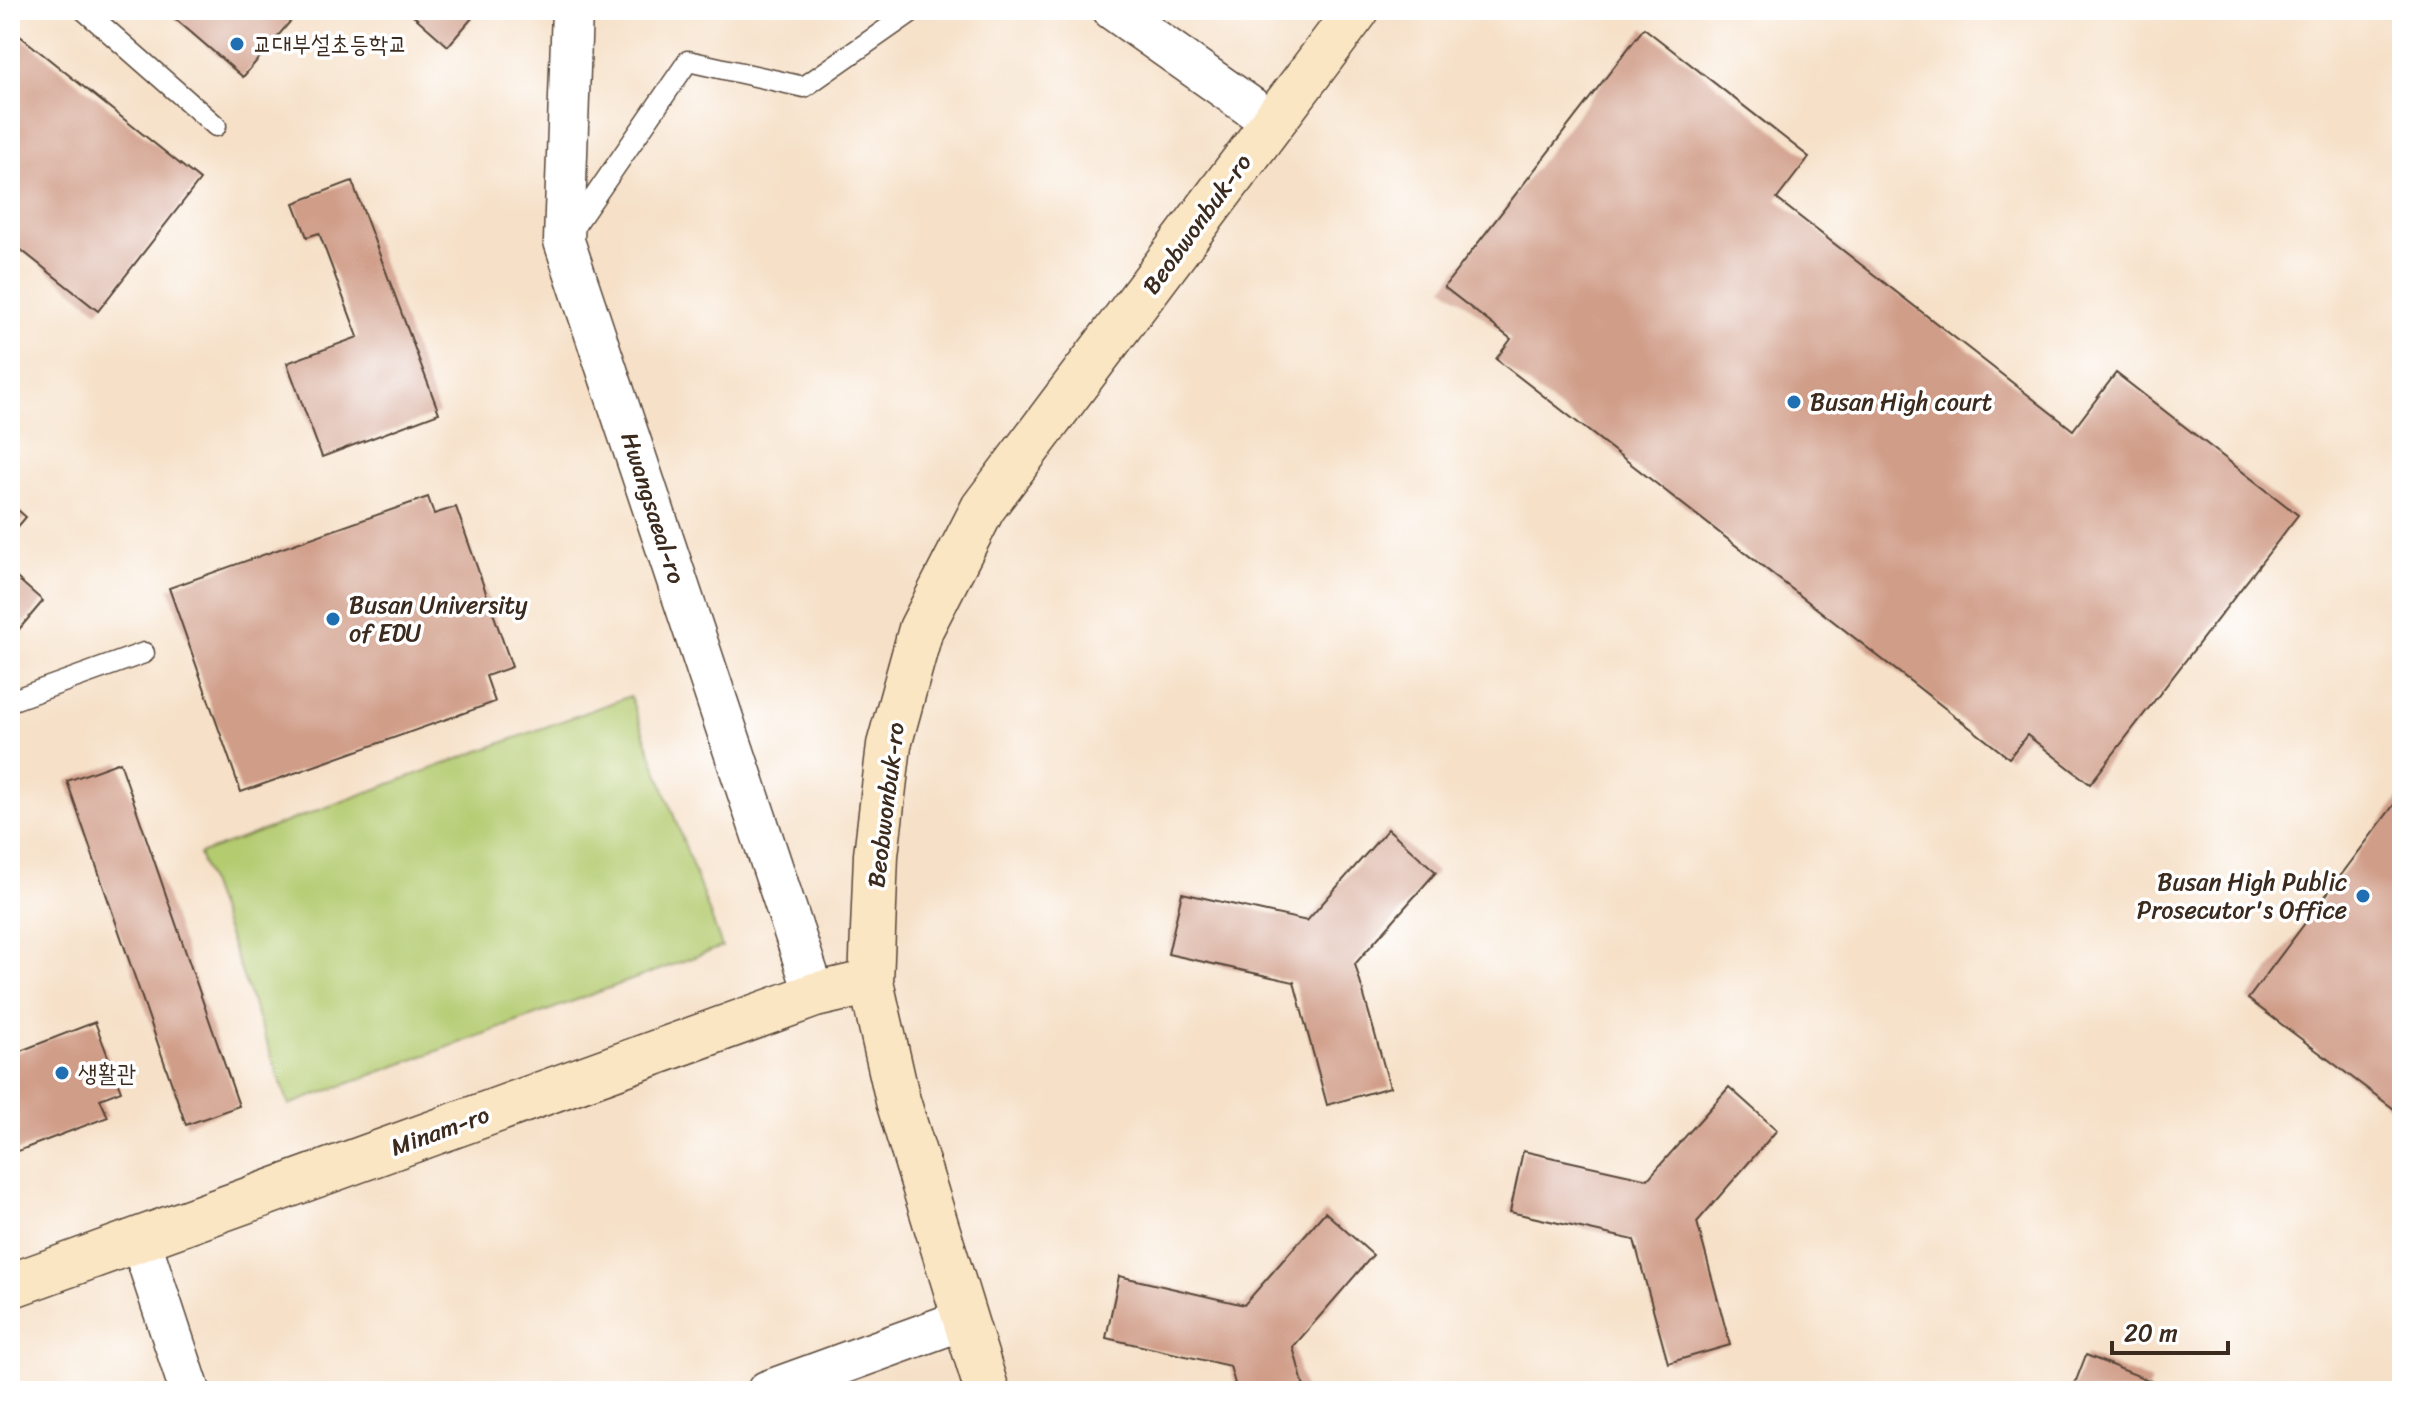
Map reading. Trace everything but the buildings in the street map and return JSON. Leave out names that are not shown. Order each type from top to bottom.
[{"type":"main road","name":"Beobwonbuk-ro","points":[[987,1391],[898,1101],[871,982],[876,855],[889,745],[921,629],[983,508],[1357,10]]},
{"type":"main road","name":"Minam-ro","points":[[10,1286],[815,995],[871,982]]},
{"type":"street","name":"Hwangsaeal-ro","points":[[572,10],[564,241],[815,995]]},
{"type":"street","points":[[1113,10],[1272,122]]},
{"type":"street","points":[[140,1239],[190,1391]]},
{"type":"street","points":[[767,1391],[965,1319]]},
{"type":"lane","points":[[84,10],[216,126]]},
{"type":"lane","points":[[564,241],[688,61],[804,87],[914,10]]},
{"type":"lane","points":[[10,701],[144,653]]},
{"type":"green space","points":[[630,696],[722,947],[289,1105],[199,854]]},
{"type":"place","name":"교대부설초등학교","points":[[237,44]]},
{"type":"place","name":"Busan High court","points":[[1794,402]]},
{"type":"place","name":"Busan University of EDU","points":[[333,619]]},
{"type":"place","name":"Busan High Public Prosecutor's Office","points":[[2363,896]]},
{"type":"place","name":"생활관","points":[[62,1073]]}]
